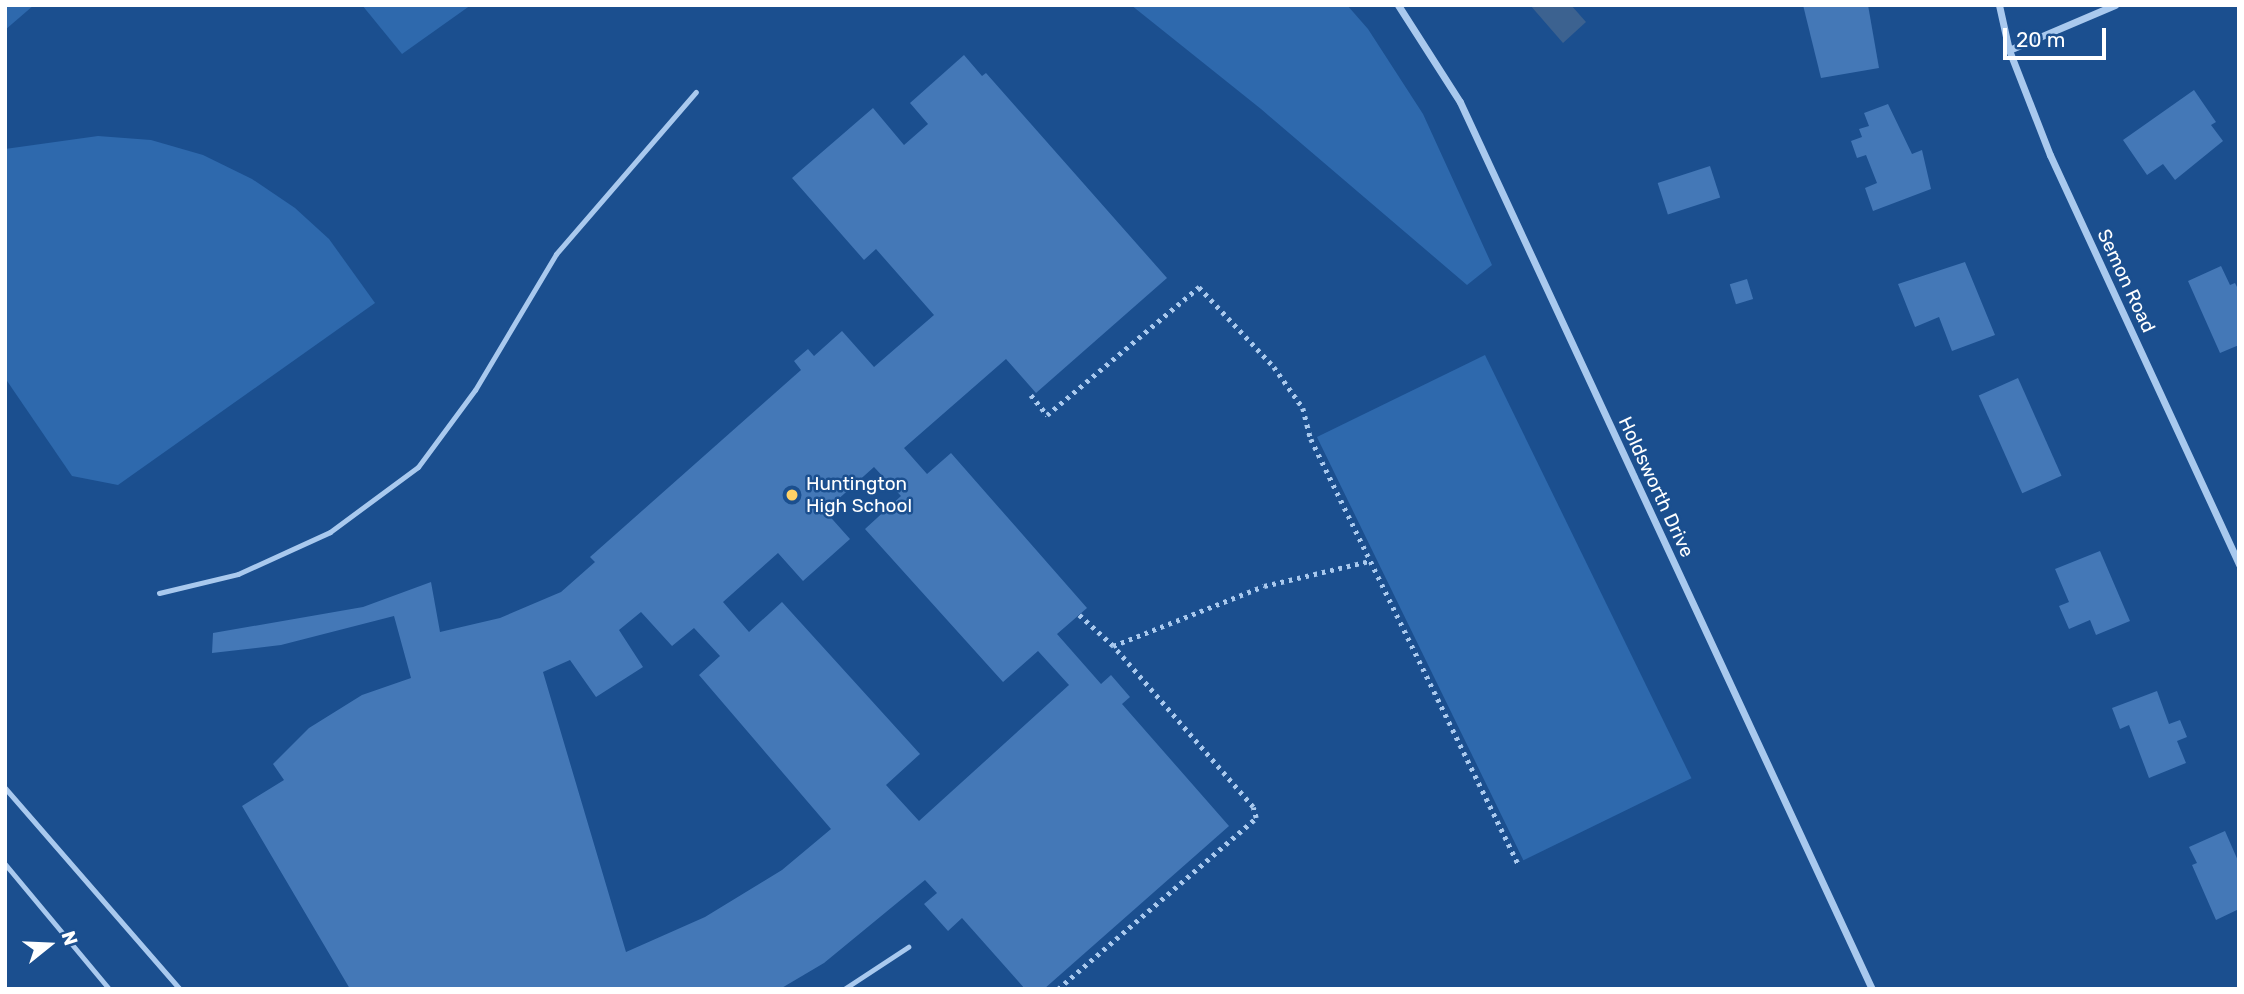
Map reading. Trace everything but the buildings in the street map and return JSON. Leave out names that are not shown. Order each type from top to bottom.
[{"type":"street","name":"Holdsworth Drive","points":[[1398,5],[1460,102],[1872,989]]},
{"type":"street","name":"Semon Road","points":[[1999,5],[2009,50],[2050,155],[2239,564]]},
{"type":"street","points":[[2009,50],[2115,5]]},
{"type":"lane","points":[[159,593],[238,574],[330,532],[418,467],[475,390],[556,254],[696,93]]},
{"type":"lane","points":[[5,788],[180,989]]},
{"type":"lane","points":[[5,864],[109,989]]},
{"type":"lane","points":[[844,989],[908,947]]},
{"type":"path","points":[[1031,395],[1047,415],[1199,287],[1274,367],[1303,408],[1311,439],[1518,863]]},
{"type":"path","points":[[1113,646],[1264,586],[1370,561]]},
{"type":"path","points":[[1058,989],[1256,818],[1253,807],[1113,646],[1079,615]]},
{"type":"shaded area","points":[[5,5],[34,5],[5,30]]},
{"type":"shaded area","points":[[362,5],[471,5],[402,54]]},
{"type":"shaded area","points":[[1131,5],[1347,5],[1368,29],[1423,114],[1492,265],[1467,285],[1261,109]]},
{"type":"shaded area","points":[[1530,5],[1571,5],[1586,22],[1563,43]]},
{"type":"shaded area","points":[[98,136],[151,140],[203,155],[252,179],[295,208],[329,239],[375,303],[118,485],[72,476],[5,378],[5,149]]},
{"type":"shaded area","points":[[1485,355],[1691,778],[1523,860],[1317,437]]},
{"type":"place","name":"Huntington High School","points":[[792,495]]}]
